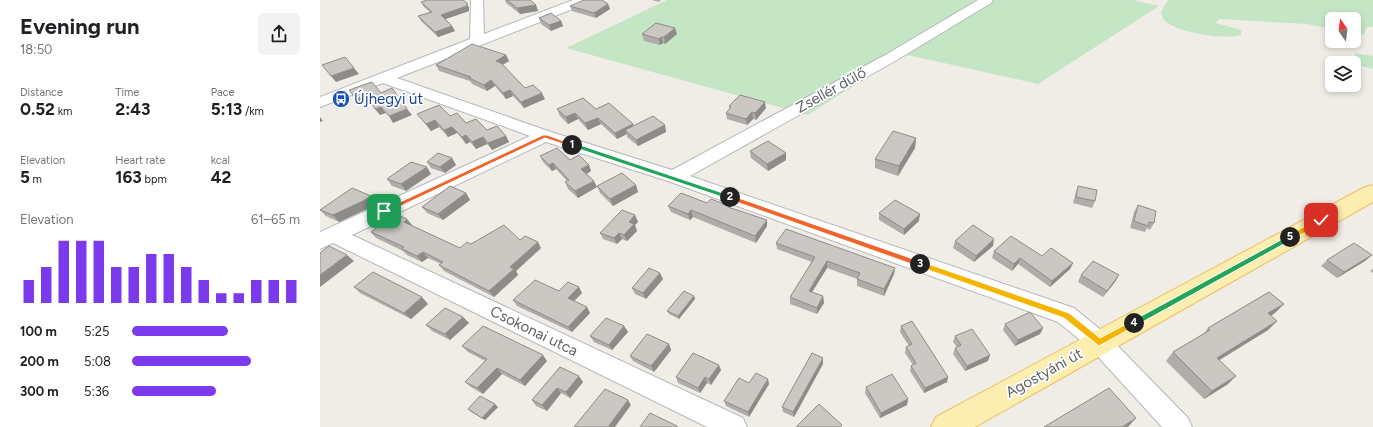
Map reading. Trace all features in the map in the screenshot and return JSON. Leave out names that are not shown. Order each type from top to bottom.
[{"type":"main road","name":"Agostyáni út","points":[[946,427],[1373,192]]},
{"type":"street","points":[[477,0],[477,41]]},
{"type":"street","points":[[320,102],[584,0]]},
{"type":"street","name":"Zsellér dűlő","points":[[674,178],[892,57],[987,0]]},
{"type":"street","points":[[384,78],[545,136],[674,178],[1066,315],[1099,342],[1179,427]]},
{"type":"street","points":[[327,238],[545,136]]},
{"type":"street","name":"Csokonai utca","points":[[327,238],[734,427]]},
{"type":"green space","points":[[667,0],[1133,0],[1159,6],[1038,84],[903,54],[808,115],[566,48]]},
{"type":"green space","points":[[1168,0],[1373,0],[1373,26],[1366,28],[1364,35],[1361,34],[1361,12],[1325,12],[1325,28],[1307,24],[1219,19],[1216,23],[1241,30],[1241,35],[1224,37],[1180,29],[1165,21],[1161,12]]},
{"type":"green space","points":[[1355,53],[1373,56],[1373,69],[1361,66],[1361,56],[1356,56]]},
{"type":"building","points":[[427,0],[463,0],[467,3],[467,6],[441,15],[452,26],[435,32],[418,16],[432,12],[421,2]]},
{"type":"building","points":[[507,0],[530,0],[536,5],[517,8]]},
{"type":"building","points":[[584,0],[602,0],[608,4],[594,13],[570,6]]},
{"type":"building","points":[[551,13],[561,21],[549,25],[539,18]]},
{"type":"building","points":[[656,23],[675,28],[659,39],[642,34]]},
{"type":"building","points":[[472,44],[506,55],[496,61],[501,63],[525,88],[533,85],[542,93],[521,102],[510,90],[503,93],[491,80],[484,85],[469,78],[471,77],[436,65]]},
{"type":"building","points":[[345,57],[354,68],[331,76],[322,65]]},
{"type":"building","points":[[372,82],[381,93],[392,88],[407,109],[389,116],[381,107],[375,109],[366,95],[356,99],[349,90]]},
{"type":"building","points":[[740,95],[765,102],[755,113],[752,112],[746,119],[726,113],[731,107],[729,106]]},
{"type":"building","points":[[583,98],[596,109],[609,103],[633,124],[615,133],[598,118],[585,123],[575,113],[566,117],[557,109]]},
{"type":"building","points":[[439,105],[450,116],[457,113],[466,123],[476,119],[487,130],[497,126],[506,136],[488,143],[483,137],[472,142],[466,135],[462,137],[452,127],[444,130],[435,120],[426,124],[417,114]]},
{"type":"building","points":[[653,116],[665,125],[636,140],[625,130]]},
{"type":"building","points":[[893,131],[916,138],[899,166],[875,159]]},
{"type":"building","points":[[768,141],[786,153],[767,164],[750,151]]},
{"type":"building","points":[[557,148],[570,160],[579,155],[589,165],[581,169],[594,181],[575,191],[565,182],[569,180],[553,163],[549,165],[540,156]]},
{"type":"building","points":[[438,153],[452,158],[440,167],[427,162]]},
{"type":"building","points":[[411,162],[427,167],[401,184],[387,179]]},
{"type":"building","points":[[622,173],[636,185],[610,199],[597,186]]},
{"type":"building","points":[[450,186],[466,193],[438,214],[422,207]]},
{"type":"building","points":[[1078,186],[1097,190],[1095,201],[1076,197]]},
{"type":"building","points":[[352,188],[371,196],[333,215],[320,210]]},
{"type":"building","points":[[681,193],[707,203],[711,199],[729,206],[728,207],[767,220],[755,236],[691,210],[688,214],[668,206]]},
{"type":"building","points":[[895,200],[920,214],[904,229],[879,213]]},
{"type":"building","points":[[1138,205],[1156,211],[1154,223],[1149,222],[1148,226],[1134,221]]},
{"type":"building","points":[[622,210],[635,215],[629,222],[634,224],[624,235],[619,233],[614,238],[600,233]]},
{"type":"building","points":[[395,214],[407,219],[404,222],[460,248],[467,242],[471,244],[504,225],[520,240],[525,236],[538,242],[510,267],[514,269],[489,291],[439,265],[443,262],[423,252],[417,256],[402,249],[404,247],[371,232]]},
{"type":"building","points":[[973,225],[994,239],[976,256],[955,241]]},
{"type":"building","points":[[786,229],[895,268],[884,289],[857,279],[860,273],[827,261],[809,291],[823,296],[817,308],[790,297],[815,257],[776,243]]},
{"type":"building","points":[[1011,236],[1042,256],[1051,248],[1073,263],[1052,281],[1020,258],[1014,264],[994,251]]},
{"type":"building","points":[[1354,243],[1372,255],[1344,272],[1327,260]]},
{"type":"building","points":[[329,246],[347,255],[320,275],[320,253]]},
{"type":"building","points":[[1093,261],[1119,275],[1107,291],[1081,275]]},
{"type":"building","points":[[649,268],[660,273],[643,293],[632,288]]},
{"type":"building","points":[[373,272],[422,297],[404,313],[354,287]]},
{"type":"building","points":[[535,280],[559,291],[568,282],[579,287],[568,298],[587,307],[568,327],[513,300]]},
{"type":"building","points":[[684,291],[694,296],[678,316],[667,311]]},
{"type":"building","points":[[1269,292],[1284,304],[1268,313],[1277,321],[1217,358],[1236,376],[1212,391],[1173,352],[1210,330],[1208,328]]},
{"type":"building","points":[[445,308],[463,317],[445,334],[426,325]]},
{"type":"building","points":[[1030,312],[1043,328],[1018,340],[1005,324]]},
{"type":"building","points":[[606,318],[624,326],[609,345],[590,336]]},
{"type":"building","points":[[912,321],[948,377],[925,388],[911,366],[916,363],[906,347],[912,344],[901,326]]},
{"type":"building","points":[[483,326],[543,355],[520,380],[497,368],[477,388],[465,382],[487,359],[462,346]]},
{"type":"building","points":[[972,329],[990,355],[967,366],[955,348],[961,345],[955,336]]},
{"type":"building","points":[[647,334],[669,344],[651,366],[630,356]]},
{"type":"building","points":[[693,353],[719,365],[709,379],[705,377],[698,388],[676,377]]},
{"type":"building","points":[[812,353],[823,358],[793,412],[782,407]]},
{"type":"building","points":[[560,367],[579,376],[566,392],[557,388],[542,405],[532,400]]},
{"type":"building","points":[[756,373],[768,379],[748,412],[724,401],[739,378],[749,383]]},
{"type":"building","points":[[892,374],[908,399],[881,413],[866,387]]},
{"type":"building","points":[[1109,388],[1136,418],[1122,427],[1044,427]]},
{"type":"building","points":[[605,389],[628,400],[608,427],[574,427]]},
{"type":"building","points":[[480,396],[495,404],[482,418],[468,409]]},
{"type":"building","points":[[819,404],[842,425],[840,427],[796,427]]},
{"type":"building","points":[[650,413],[677,426],[677,427],[640,427]]},
{"type":"place","name":"Újhegyi út","points":[[341,99]]},
{"type":"route","points":[[384,211],[545,136],[674,178],[1066,315],[1099,342],[1321,220]]}]
